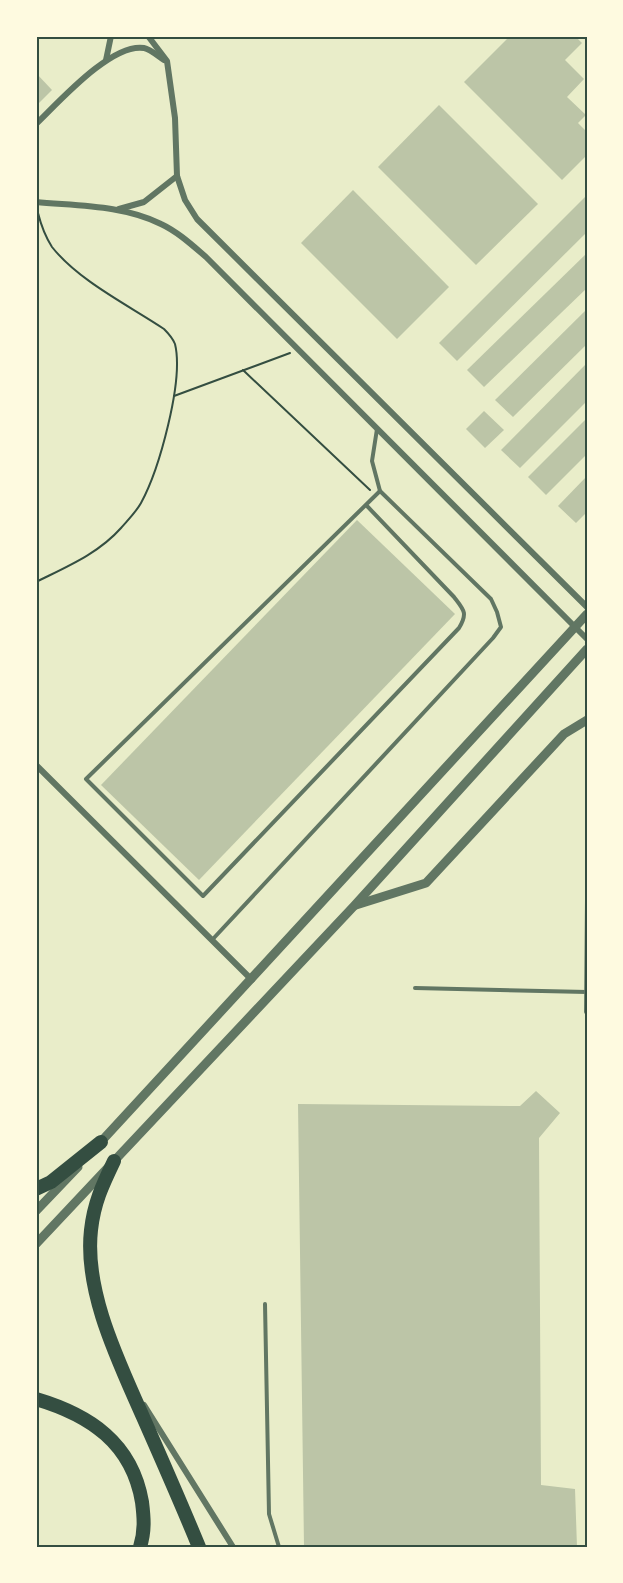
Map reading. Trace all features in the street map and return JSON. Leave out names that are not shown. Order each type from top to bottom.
[{"type":"highway","points":[[36,1189],[51,1182],[101,1142]]},
{"type":"highway","points":[[114,1161],[97,1195],[91,1232],[92,1269],[103,1319],[122,1370],[199,1547]]},
{"type":"highway","points":[[36,1399],[60,1406],[83,1418],[104,1432],[123,1451],[138,1483],[145,1519],[140,1547]]},
{"type":"street","points":[[106,60],[111,36]]},
{"type":"street","points":[[148,36],[167,62],[175,118],[177,176],[185,200],[197,219],[587,607]]},
{"type":"street","points":[[36,124],[106,60],[127,49],[145,48],[167,62]]},
{"type":"street","points":[[118,210],[144,202],[177,176]]},
{"type":"street","points":[[36,202],[118,210],[159,223],[180,235],[206,257],[587,639]]},
{"type":"street","points":[[36,1211],[252,980],[587,614]]},
{"type":"street","points":[[36,1244],[354,906],[587,649]]},
{"type":"street","points":[[354,906],[426,883],[564,734],[587,720]]},
{"type":"street","points":[[36,765],[252,980]]},
{"type":"street","points":[[122,1370],[233,1547]]},
{"type":"lane","points":[[212,940],[501,627],[491,599],[380,491],[372,461],[378,429]]},
{"type":"lane","points":[[367,506],[454,597],[464,610],[464,620],[459,628],[203,896],[86,779],[380,491]]},
{"type":"lane","points":[[586,1012],[587,900]]},
{"type":"lane","points":[[415,988],[586,992]]},
{"type":"lane","points":[[265,1304],[269,1514],[279,1547]]},
{"type":"path","points":[[36,207],[43,230],[52,246],[75,271],[164,329],[175,342],[176,373],[173,406],[158,459],[141,504],[119,530],[84,559],[36,582]]},
{"type":"path","points":[[174,396],[299,350]]},
{"type":"path","points":[[243,370],[376,496]]},
{"type":"building","points":[[510,36],[575,36],[582,43],[565,60],[584,79],[567,97],[586,115],[578,123],[587,132],[587,155],[562,180],[464,82]]},
{"type":"building","points":[[36,73],[52,90],[36,106]]},
{"type":"building","points":[[439,105],[538,204],[476,265],[378,167]]},
{"type":"building","points":[[353,190],[449,287],[397,339],[301,243]]},
{"type":"building","points":[[587,195],[587,232],[457,361],[439,343]]},
{"type":"building","points":[[587,253],[587,288],[484,387],[467,370]]},
{"type":"building","points":[[587,309],[587,344],[513,417],[495,400]]},
{"type":"building","points":[[587,363],[587,401],[520,468],[501,450]]},
{"type":"building","points":[[484,411],[504,430],[485,448],[466,429]]},
{"type":"building","points":[[587,418],[587,454],[546,495],[528,477]]},
{"type":"building","points":[[587,476],[587,512],[576,523],[558,506]]},
{"type":"building","points":[[357,520],[455,614],[199,880],[101,785]]},
{"type":"building","points":[[536,1091],[560,1113],[539,1138],[541,1485],[575,1489],[577,1547],[304,1547],[298,1104],[520,1106]]}]
